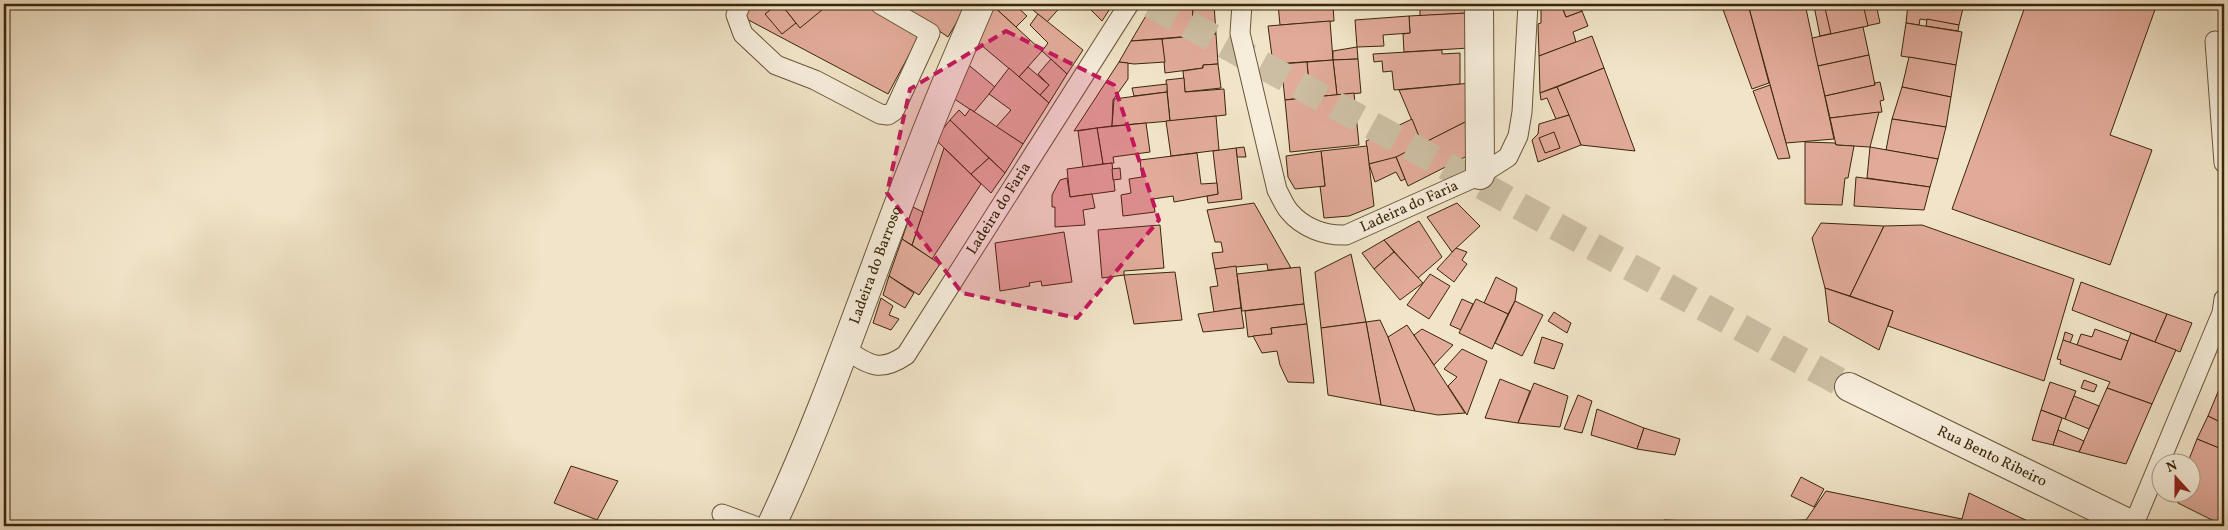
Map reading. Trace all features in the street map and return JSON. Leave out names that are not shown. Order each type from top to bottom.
[{"type":"street","name":"Ladeira do Barroso","points":[[771,526],[790,484],[844,349],[918,153],[980,4]]},
{"type":"street","points":[[1479,4],[1480,175]]},
{"type":"street","name":"Rua Bento Ribeiro","points":[[1849,387],[2133,526]]},
{"type":"lane","points":[[741,4],[736,15],[743,34],[776,65],[815,80],[880,114],[888,115],[894,110],[930,33],[880,4]]},
{"type":"lane","name":"Ladeira do Faria","points":[[844,349],[864,362],[878,366],[892,365],[906,355],[1129,4]]},
{"type":"lane","name":"Ladeira do Faria","points":[[1242,4],[1240,33],[1277,190],[1289,211],[1309,228],[1333,236],[1346,235],[1480,175],[1508,157],[1518,136],[1522,112],[1528,4]]},
{"type":"lane","points":[[2215,41],[2224,163]]},
{"type":"lane","points":[[2133,526],[2222,313],[2224,299]]},
{"type":"lane","points":[[722,514],[756,526]]},
{"type":"highlighted area","points":[[1006,31],[1114,85],[1159,220],[1077,318],[962,293],[887,193],[910,89]]},
{"type":"building","points":[[746,4],[879,4],[924,27],[888,94],[739,15]]},
{"type":"building","points":[[778,4],[781,4],[796,23],[782,34],[765,14]]},
{"type":"building","points":[[781,4],[817,4],[822,10],[800,28]]},
{"type":"building","points":[[900,4],[946,4],[955,9],[960,4],[965,8],[948,37]]},
{"type":"building","points":[[991,4],[1014,4],[1027,16],[1016,27]]},
{"type":"building","points":[[991,4],[1042,51],[1019,77],[974,39]]},
{"type":"building","points":[[1026,4],[1063,4],[1047,22]]},
{"type":"building","points":[[1085,4],[1113,4],[1102,21]]},
{"type":"building","points":[[1153,4],[1193,4],[1192,36],[1131,41]]},
{"type":"building","points":[[1193,4],[1214,4],[1216,34],[1192,36]]},
{"type":"building","points":[[1278,4],[1333,4],[1334,21],[1280,25]]},
{"type":"building","points":[[1420,4],[1466,4],[1467,13],[1420,16]]},
{"type":"building","points":[[1541,4],[1561,4],[1566,17],[1582,11],[1588,26],[1573,32],[1576,42],[1539,56],[1538,24],[1541,23]]},
{"type":"building","points":[[1561,4],[1580,4],[1582,11],[1566,17]]},
{"type":"building","points":[[1721,4],[1748,4],[1769,83],[1752,89]]},
{"type":"building","points":[[1748,4],[1805,4],[1834,139],[1786,143]]},
{"type":"building","points":[[1824,4],[1876,4],[1880,23],[1820,36],[1814,6]]},
{"type":"building","points":[[1824,4],[1863,4],[1868,26],[1831,34]]},
{"type":"building","points":[[1908,4],[1964,4],[1959,25],[1920,19],[1919,25],[1906,23]]},
{"type":"building","points":[[2026,4],[2157,4],[2110,135],[2152,150],[2110,265],[1952,209]]},
{"type":"building","points":[[1467,13],[1469,48],[1404,52],[1403,34],[1410,33],[1409,16]]},
{"type":"building","points":[[1038,14],[1083,50],[1067,74],[1042,51],[1048,43],[1030,25]]},
{"type":"building","points":[[1409,16],[1410,33],[1383,35],[1384,46],[1357,47],[1355,20]]},
{"type":"building","points":[[1927,19],[1959,25],[1958,31],[1926,26]]},
{"type":"building","points":[[1330,21],[1333,60],[1273,64],[1268,26]]},
{"type":"building","points":[[1906,23],[1962,32],[1956,65],[1901,56]]},
{"type":"building","points":[[1863,27],[1869,55],[1818,66],[1812,38]]},
{"type":"building","points":[[1216,34],[1218,64],[1203,65],[1203,68],[1165,73],[1162,39]]},
{"type":"building","points":[[1592,36],[1604,68],[1540,93],[1539,56]]},
{"type":"building","points":[[1162,39],[1165,62],[1134,64],[1119,62],[1131,41]]},
{"type":"building","points":[[1357,47],[1358,59],[1333,60],[1333,51]]},
{"type":"building","points":[[1442,50],[1442,54],[1460,53],[1460,84],[1394,90],[1392,71],[1383,72],[1382,61],[1374,62],[1373,54]]},
{"type":"building","points":[[1869,55],[1875,85],[1825,96],[1818,66]]},
{"type":"building","points":[[1909,57],[1956,65],[1951,97],[1902,87]]},
{"type":"building","points":[[1051,59],[1067,74],[1049,103],[1040,95],[1049,85],[1038,74]]},
{"type":"building","points":[[1358,59],[1361,93],[1337,95],[1333,60]]},
{"type":"building","points":[[1333,60],[1337,95],[1310,97],[1307,62]]},
{"type":"building","points":[[965,62],[995,87],[974,112],[950,96]]},
{"type":"building","points":[[1119,62],[1128,63],[1128,79],[1113,100],[1112,126],[1074,131]]},
{"type":"building","points":[[1307,62],[1310,97],[1285,100],[1281,64]]},
{"type":"building","points":[[1218,64],[1221,88],[1185,92],[1183,71],[1203,68],[1203,65]]},
{"type":"building","points":[[1028,67],[1049,85],[1040,95],[1019,77]]},
{"type":"building","points":[[1009,68],[1049,103],[1023,144],[996,127],[1011,110],[989,94]]},
{"type":"building","points":[[1604,68],[1635,151],[1581,145],[1557,87]]},
{"type":"building","points":[[1184,78],[1185,92],[1224,89],[1226,115],[1170,121],[1166,80]]},
{"type":"building","points":[[1880,82],[1884,100],[1880,101],[1882,112],[1830,118],[1825,96],[1875,85],[1875,83]]},
{"type":"building","points":[[1471,83],[1473,118],[1422,144],[1399,90]]},
{"type":"building","points":[[1167,84],[1167,92],[1134,96],[1132,88]]},
{"type":"building","points":[[1770,85],[1790,158],[1778,159],[1753,91]]},
{"type":"building","points":[[1557,87],[1569,115],[1556,119],[1547,98],[1541,100],[1540,93]]},
{"type":"building","points":[[1902,87],[1951,97],[1946,127],[1892,119]]},
{"type":"building","points":[[1167,92],[1170,121],[1112,126],[1114,99]]},
{"type":"building","points":[[1354,93],[1359,145],[1290,152],[1285,100]]},
{"type":"building","points":[[970,109],[1023,144],[1005,173],[950,120],[959,110],[965,116]]},
{"type":"building","points":[[1879,112],[1870,147],[1836,145],[1830,118]]},
{"type":"building","points":[[1569,115],[1581,145],[1538,162],[1532,140],[1538,134],[1539,124]]},
{"type":"building","points":[[1216,116],[1219,150],[1171,156],[1166,121]]},
{"type":"building","points":[[1412,119],[1422,144],[1395,158],[1369,164],[1366,141]]},
{"type":"building","points":[[1892,119],[1946,127],[1938,159],[1886,150]]},
{"type":"building","points":[[950,120],[989,158],[971,174],[935,139]]},
{"type":"building","points":[[1469,120],[1475,152],[1408,186],[1396,157]]},
{"type":"building","points":[[1146,123],[1150,152],[1113,157],[1114,163],[1103,164],[1097,128]]},
{"type":"building","points":[[1097,128],[1103,164],[1083,167],[1078,131]]},
{"type":"building","points":[[1554,132],[1560,148],[1545,153],[1539,138]]},
{"type":"building","points":[[1805,142],[1854,146],[1848,178],[1845,178],[1842,205],[1805,204]]},
{"type":"building","points":[[1367,146],[1374,206],[1349,216],[1324,218],[1320,186],[1325,186],[1321,151]]},
{"type":"building","points":[[1244,147],[1246,157],[1237,157],[1236,148]]},
{"type":"building","points":[[1870,147],[1938,159],[1930,187],[1867,178]]},
{"type":"building","points":[[944,148],[981,184],[932,259],[912,245]]},
{"type":"building","points":[[1236,148],[1242,199],[1208,203],[1207,196],[1218,194],[1213,151]]},
{"type":"building","points":[[1321,151],[1325,186],[1295,189],[1288,177],[1286,156]]},
{"type":"building","points":[[1197,153],[1201,184],[1217,183],[1218,194],[1174,202],[1173,196],[1153,199],[1155,212],[1123,216],[1121,195],[1131,193],[1129,179],[1142,177],[1140,160]]},
{"type":"building","points":[[1396,157],[1405,179],[1401,181],[1396,172],[1375,182],[1369,164]]},
{"type":"building","points":[[989,158],[1005,173],[991,193],[971,174]]},
{"type":"building","points":[[1112,163],[1115,191],[1070,197],[1067,169]]},
{"type":"building","points":[[1120,168],[1121,179],[1113,180],[1112,169]]},
{"type":"building","points":[[1856,177],[1930,187],[1924,210],[1854,206]]},
{"type":"building","points":[[1067,178],[1070,197],[1092,194],[1095,208],[1083,210],[1085,225],[1055,227],[1055,207],[1052,207],[1052,195],[1060,180]]},
{"type":"building","points":[[1254,203],[1291,268],[1268,270],[1267,264],[1215,269],[1212,253],[1223,252],[1221,242],[1215,242],[1207,210]]},
{"type":"building","points":[[1457,203],[1480,226],[1452,252],[1427,217]]},
{"type":"building","points":[[913,207],[923,212],[912,245],[902,239]]},
{"type":"building","points":[[1419,221],[1442,257],[1418,278],[1384,240]]},
{"type":"building","points":[[1821,223],[1884,226],[1850,296],[1825,288],[1812,238]]},
{"type":"building","points":[[1160,225],[1164,268],[1124,271],[1124,275],[1102,278],[1098,230]]},
{"type":"building","points":[[1922,225],[2074,279],[2044,381],[1888,326],[1893,311],[1850,296],[1884,226]]},
{"type":"building","points":[[1064,232],[1072,282],[1042,286],[1041,281],[1029,283],[1030,286],[1000,291],[995,243]]},
{"type":"building","points":[[902,239],[940,264],[919,295],[889,276]]},
{"type":"building","points":[[1384,240],[1394,252],[1374,269],[1362,253]]},
{"type":"building","points":[[1456,248],[1467,252],[1462,260],[1467,264],[1454,282],[1437,269]]},
{"type":"building","points":[[1394,252],[1423,283],[1400,300],[1374,269]]},
{"type":"building","points":[[1351,254],[1366,322],[1321,328],[1315,272]]},
{"type":"building","points":[[1236,266],[1241,308],[1214,312],[1210,287],[1218,286],[1215,269]]},
{"type":"building","points":[[1300,267],[1304,304],[1242,311],[1237,274]]},
{"type":"building","points":[[1175,272],[1182,320],[1134,324],[1124,275]]},
{"type":"building","points":[[1430,274],[1450,286],[1429,319],[1407,305]]},
{"type":"building","points":[[889,276],[914,293],[905,308],[883,295]]},
{"type":"building","points":[[1496,277],[1517,288],[1515,301],[1508,314],[1484,303]]},
{"type":"building","points":[[2081,282],[2167,314],[2155,342],[2072,310]]},
{"type":"building","points":[[1825,288],[1893,311],[1879,350],[1829,322]]},
{"type":"building","points":[[881,298],[893,306],[889,315],[899,319],[891,330],[873,323]]},
{"type":"building","points":[[1462,299],[1473,304],[1461,330],[1450,325]]},
{"type":"building","points":[[1476,299],[1508,314],[1492,349],[1459,333]]},
{"type":"building","points":[[1515,301],[1543,315],[1522,356],[1495,343]]},
{"type":"building","points":[[1304,304],[1307,324],[1271,328],[1272,334],[1248,337],[1245,311]]},
{"type":"building","points":[[1241,308],[1244,328],[1203,332],[1198,314]]},
{"type":"building","points":[[1554,312],[1571,323],[1567,333],[1548,321]]},
{"type":"building","points":[[2167,314],[2192,323],[2180,352],[2155,342]]},
{"type":"building","points":[[1380,320],[1415,411],[1381,405],[1366,322]]},
{"type":"building","points":[[1366,322],[1381,405],[1328,395],[1321,328]]},
{"type":"building","points":[[1307,324],[1314,383],[1288,382],[1280,365],[1277,351],[1262,353],[1253,336],[1272,334],[1271,328]]},
{"type":"building","points":[[1407,325],[1465,413],[1438,415],[1415,411],[1388,337]]},
{"type":"building","points":[[1422,329],[1453,345],[1434,365],[1414,335]]},
{"type":"building","points":[[2095,329],[2128,341],[2121,360],[2077,345],[2081,334],[2092,337]]},
{"type":"building","points":[[2065,332],[2073,335],[2070,343],[2063,340]]},
{"type":"building","points":[[2131,333],[2176,350],[2152,404],[2107,388],[2110,382],[2060,364],[2061,360],[2057,359],[2063,340],[2121,360]]},
{"type":"building","points":[[1542,337],[1563,344],[1554,369],[1534,363]]},
{"type":"building","points":[[1462,349],[1487,361],[1467,415],[1448,386],[1457,377],[1444,369]]},
{"type":"building","points":[[1500,379],[1530,391],[1518,423],[1485,418]]},
{"type":"building","points":[[2084,380],[2097,385],[2094,392],[2081,388]]},
{"type":"building","points":[[2050,382],[2076,391],[2065,419],[2041,410]]},
{"type":"building","points":[[1534,383],[1568,396],[1560,427],[1518,423]]},
{"type":"building","points":[[2220,387],[2224,389],[2224,424],[2208,416]]},
{"type":"building","points":[[2107,388],[2152,404],[2126,464],[2079,452]]},
{"type":"building","points":[[1578,395],[1592,401],[1582,433],[1564,429]]},
{"type":"building","points":[[2074,396],[2099,406],[2089,429],[2065,419]]},
{"type":"building","points":[[1597,409],[1644,428],[1637,449],[1591,435]]},
{"type":"building","points":[[2041,410],[2062,418],[2053,445],[2032,440]]},
{"type":"building","points":[[2208,416],[2224,424],[2224,450],[2197,439]]},
{"type":"building","points":[[1644,428],[1680,439],[1675,455],[1637,449]]},
{"type":"building","points":[[2058,430],[2084,441],[2079,452],[2053,445]]},
{"type":"building","points":[[2197,439],[2224,450],[2224,526],[2178,503],[2200,502],[2200,452],[2192,452]]},
{"type":"building","points":[[571,466],[618,481],[597,520],[554,503]]},
{"type":"building","points":[[1801,477],[1824,489],[1814,507],[1791,496]]},
{"type":"building","points":[[1826,491],[1962,519],[1969,493],[2038,526],[1598,526],[1806,520]]},
{"type":"building","points":[[1664,520],[1689,521],[1689,526],[1664,526]]},
{"type":"tunnel","points":[[1151,4],[1849,387]]}]
